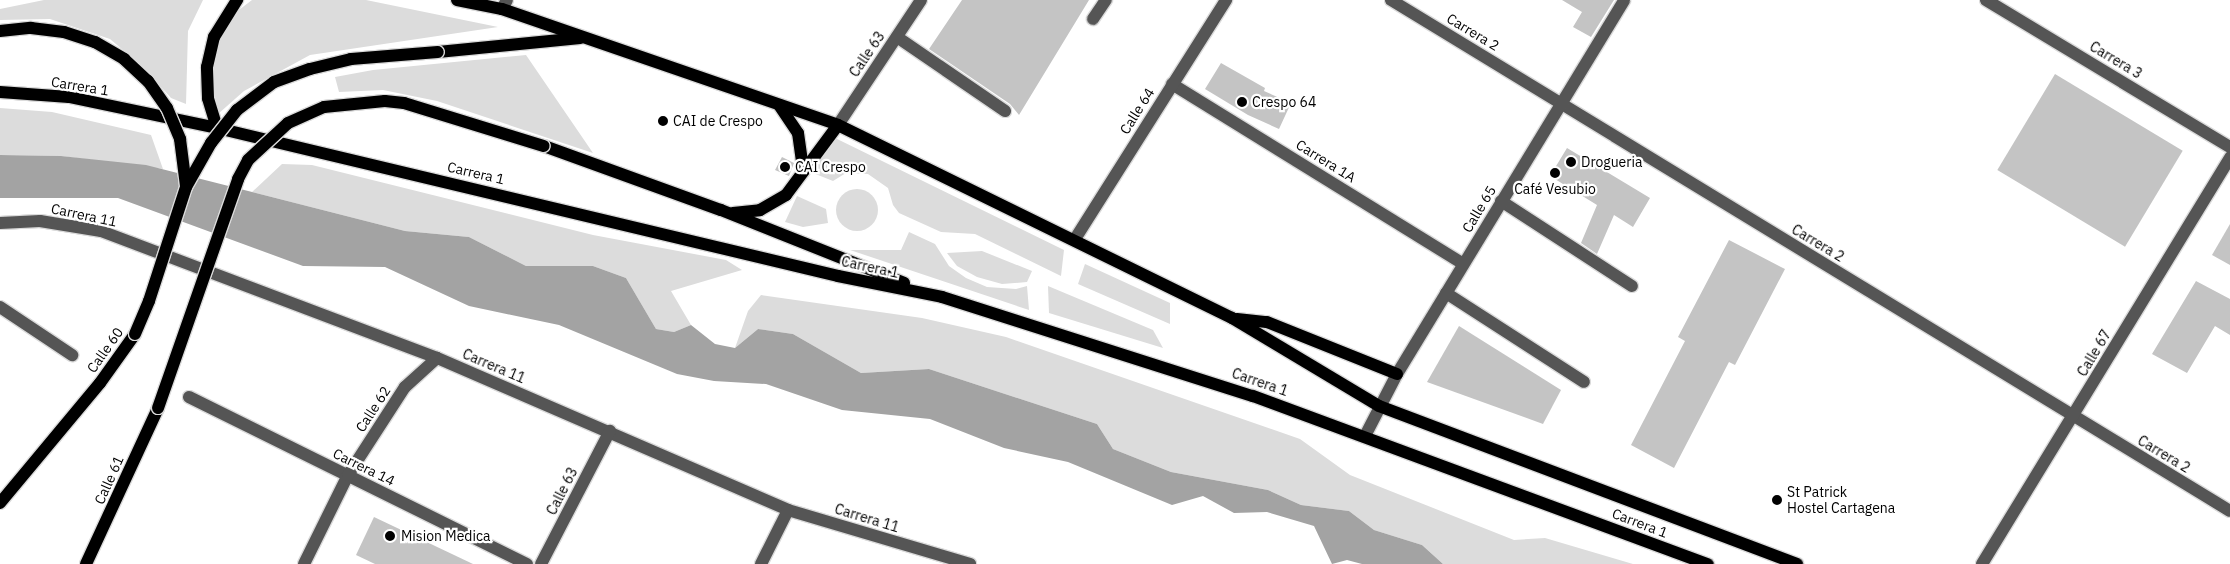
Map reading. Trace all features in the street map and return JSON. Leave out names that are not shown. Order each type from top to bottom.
[{"type":"main road","points":[[217,128],[208,98],[207,67],[214,37],[237,0]]},
{"type":"main road","name":"Carrera 1","points":[[458,0],[504,4],[585,38],[838,125],[1076,239],[1232,318],[1379,406],[1797,564]]},
{"type":"main road","points":[[0,31],[31,28],[64,32],[95,42],[124,59],[148,81],[167,108],[180,138],[186,187]]},
{"type":"main road","name":"Calle 60","points":[[0,503],[100,383],[135,334],[186,187],[211,142],[231,117],[274,82],[310,69],[351,59],[585,38]]},
{"type":"main road","name":"Carrera 1","points":[[0,92],[69,97],[217,128],[838,276],[942,297],[1226,387],[1365,436],[1708,564]]},
{"type":"main road","name":"Calle 61","points":[[86,564],[158,408],[238,178],[248,160],[288,123],[333,105],[385,101],[404,103],[544,146],[721,210]]},
{"type":"main road","points":[[778,104],[798,134],[802,168]]},
{"type":"main road","points":[[721,210],[750,213],[769,206],[786,195],[802,168],[838,125]]},
{"type":"main road","points":[[721,210],[942,297]]},
{"type":"main road","points":[[1232,318],[1268,322],[1397,374]]},
{"type":"street","name":"Calle 63","points":[[838,125],[921,0]]},
{"type":"street","points":[[1093,19],[1106,0]]},
{"type":"street","name":"Calle 64","points":[[1076,239],[1226,0]]},
{"type":"street","name":"Carrera 2","points":[[1391,0],[2230,511]]},
{"type":"street","name":"Calle 65","points":[[1365,436],[1397,374],[1624,0]]},
{"type":"street","name":"Carrera 3","points":[[1986,0],[2230,147]]},
{"type":"street","points":[[897,37],[1006,111]]},
{"type":"street","name":"Carrera 1A","points":[[1172,84],[1463,264]]},
{"type":"street","name":"Calle 67","points":[[1982,564],[2230,157]]},
{"type":"street","points":[[1501,201],[1632,286]]},
{"type":"street","name":"Carrera 11","points":[[0,223],[40,221],[101,231],[437,358],[610,431],[788,510],[970,564]]},
{"type":"street","points":[[1446,293],[1584,382]]},
{"type":"street","points":[[0,307],[72,355]]},
{"type":"street","name":"Calle 62","points":[[304,564],[348,476],[405,387],[437,358]]},
{"type":"street","name":"Carrera 14","points":[[189,397],[527,564]]},
{"type":"street","name":"Calle 63","points":[[541,564],[610,431]]},
{"type":"street","points":[[761,564],[788,510]]},
{"type":"shaded area","points":[[44,0],[203,0],[188,31],[186,104],[171,98],[143,67],[110,39],[50,19],[0,20],[0,9]]},
{"type":"shaded area","points":[[252,0],[366,0],[498,27],[310,55],[244,91],[218,114],[212,79],[216,45],[227,19]]},
{"type":"shaded area","points":[[526,55],[593,153],[437,101],[383,90],[339,92],[335,77],[373,70]]},
{"type":"shaded area","points":[[0,108],[52,112],[151,135],[163,169],[61,156],[0,155]]},
{"type":"shaded area","points":[[833,137],[1064,250],[1061,276],[975,234],[941,232],[899,213],[893,205],[888,188],[868,174],[846,173],[833,181],[813,173]]},
{"type":"shaded area","points":[[0,155],[61,156],[146,165],[405,231],[469,237],[526,266],[593,266],[626,278],[656,329],[674,332],[691,325],[715,344],[735,348],[758,329],[793,334],[861,373],[929,369],[1097,424],[1113,449],[1171,472],[1268,490],[1301,505],[1349,511],[1374,530],[1422,545],[1443,564],[1362,564],[1347,560],[1332,564],[1314,526],[1267,512],[1234,513],[1203,496],[1172,505],[1068,462],[1004,448],[930,419],[842,410],[766,384],[714,381],[677,374],[559,325],[469,306],[385,267],[303,266],[118,198],[0,198]]},
{"type":"shaded area","points":[[282,164],[312,165],[593,235],[726,260],[742,270],[671,291],[691,325],[674,332],[656,329],[626,278],[593,266],[526,266],[469,237],[405,231],[252,192]]},
{"type":"shaded area","points":[[857,189],[872,195],[878,210],[872,225],[857,231],[842,225],[836,210],[842,195]]},
{"type":"shaded area","points":[[797,196],[826,209],[828,223],[803,227],[785,222]]},
{"type":"shaded area","points":[[909,232],[935,244],[949,266],[966,278],[987,287],[1016,289],[1027,286],[1029,310],[850,250],[901,250]]},
{"type":"shaded area","points":[[982,251],[1032,271],[1027,282],[1002,284],[977,277],[957,266],[947,253]]},
{"type":"shaded area","points":[[1085,264],[1170,303],[1170,324],[1078,284]]},
{"type":"shaded area","points":[[1048,286],[1153,330],[1163,348],[1049,313]]},
{"type":"shaded area","points":[[761,295],[922,318],[1006,337],[1300,439],[1350,475],[1514,540],[1545,538],[1633,564],[1443,564],[1422,545],[1374,530],[1349,511],[1301,505],[1268,490],[1171,472],[1113,449],[1097,424],[929,369],[861,373],[793,334],[758,329],[735,348],[748,311]]},
{"type":"building","points":[[962,0],[1089,0],[1019,115],[1010,104],[929,49]]},
{"type":"building","points":[[1562,0],[1614,0],[1591,37],[1573,27],[1582,12]]},
{"type":"building","name":"Crespo 64","points":[[1221,63],[1265,88],[1264,91],[1291,103],[1279,129],[1248,115],[1205,89]]},
{"type":"building","points":[[2055,74],[2183,151],[2125,247],[1997,170]]},
{"type":"building","points":[[1567,148],[1650,198],[1633,227],[1614,215],[1597,254],[1581,243],[1597,205],[1550,176]]},
{"type":"building","name":"CAI Crespo","points":[[782,157],[794,163],[789,176],[775,170]]},
{"type":"building","points":[[2230,224],[2230,265],[2212,255]]},
{"type":"building","points":[[1729,240],[1785,269],[1735,365],[1729,362],[1674,468],[1631,445],[1685,341],[1678,337]]},
{"type":"building","points":[[2196,281],[2230,299],[2230,335],[2215,326],[2187,373],[2152,354]]},
{"type":"building","points":[[1459,326],[1561,390],[1543,424],[1427,382]]},
{"type":"building","name":"Mision Medica","points":[[374,517],[473,564],[375,564],[356,555]]},
{"type":"place","name":"Crespo 64","points":[[1242,102]]},
{"type":"place","name":"CAI de Crespo","points":[[663,121]]},
{"type":"place","name":"Drogueria","points":[[1571,162]]},
{"type":"place","name":"CAI Crespo","points":[[785,167]]},
{"type":"place","name":"Café Vesubio","points":[[1555,173]]},
{"type":"place","name":"St Patrick Hostel Cartagena","points":[[1777,500]]},
{"type":"place","name":"Mision Medica","points":[[390,536]]}]
